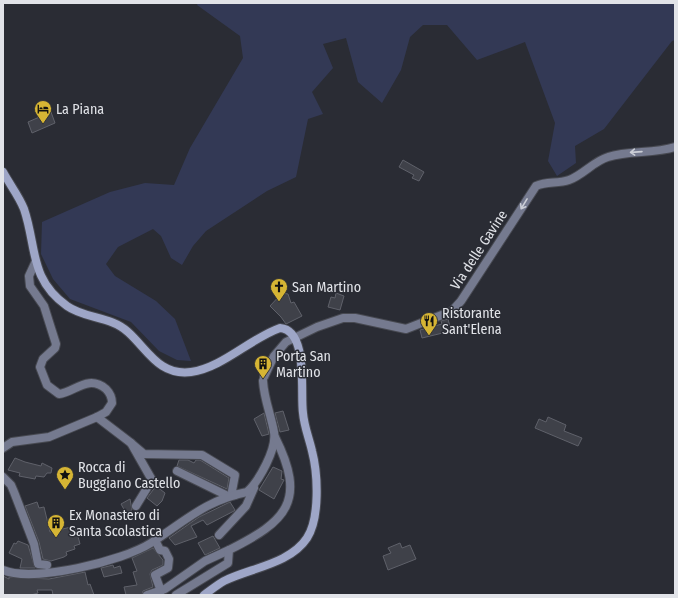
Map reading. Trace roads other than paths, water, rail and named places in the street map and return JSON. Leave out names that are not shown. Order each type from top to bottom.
[{"type":"street","name":"Via delle Gavine","points":[[275,437],[265,399],[263,379],[274,356],[286,342],[317,327],[343,318],[355,318],[406,329],[414,328],[452,311],[461,301],[536,186],[547,182],[562,182],[570,180],[605,158],[615,155],[675,148]]},
{"type":"street","points":[[3,172],[23,206],[35,262],[47,285],[67,306],[121,326],[128,331],[156,362],[172,371],[181,373],[200,370],[280,328],[286,329],[294,338],[302,357],[303,412],[316,474],[316,500],[311,529],[307,538],[292,552],[279,560],[222,582],[204,595]]},
{"type":"street","points":[[3,448],[12,442],[49,437],[97,418],[106,412],[112,403],[112,399],[107,390],[94,383],[84,384],[59,394],[47,385],[40,367],[41,362],[52,352],[56,344],[44,306],[30,286],[29,276],[35,262]]},
{"type":"street","points":[[97,418],[144,454],[202,455],[209,459],[235,475],[231,495]]},
{"type":"street","points":[[220,535],[246,506],[255,485],[263,473],[275,437]]},
{"type":"street","points":[[147,595],[161,591],[205,561],[266,530],[284,510],[288,502],[290,492],[287,468],[275,437]]},
{"type":"street","points":[[130,443],[152,480],[136,506]]},
{"type":"street","points":[[177,471],[231,495]]},
{"type":"street","points":[[5,478],[14,492],[34,544],[38,564],[47,565]]},
{"type":"street","points":[[3,570],[20,575],[58,572],[130,553],[155,540],[191,515],[231,495],[247,492],[255,485]]},
{"type":"street","points":[[155,540],[160,550],[165,551],[170,564],[168,568],[155,575],[161,591]]},
{"type":"street","points":[[176,595],[228,563],[229,550]]},
{"type":"place","name":"La Piana","points":[[43,124]]},
{"type":"place","name":"San Martino","points":[[279,302]]},
{"type":"place","name":"Ristorante Sant'Elena","points":[[429,336]]},
{"type":"place","name":"Porta San Martino","points":[[263,379]]},
{"type":"place","name":"Rocca di Buggiano Castello","points":[[65,490]]},
{"type":"place","name":"Ex Monastero di Santa Scolastica","points":[[56,538]]}]
